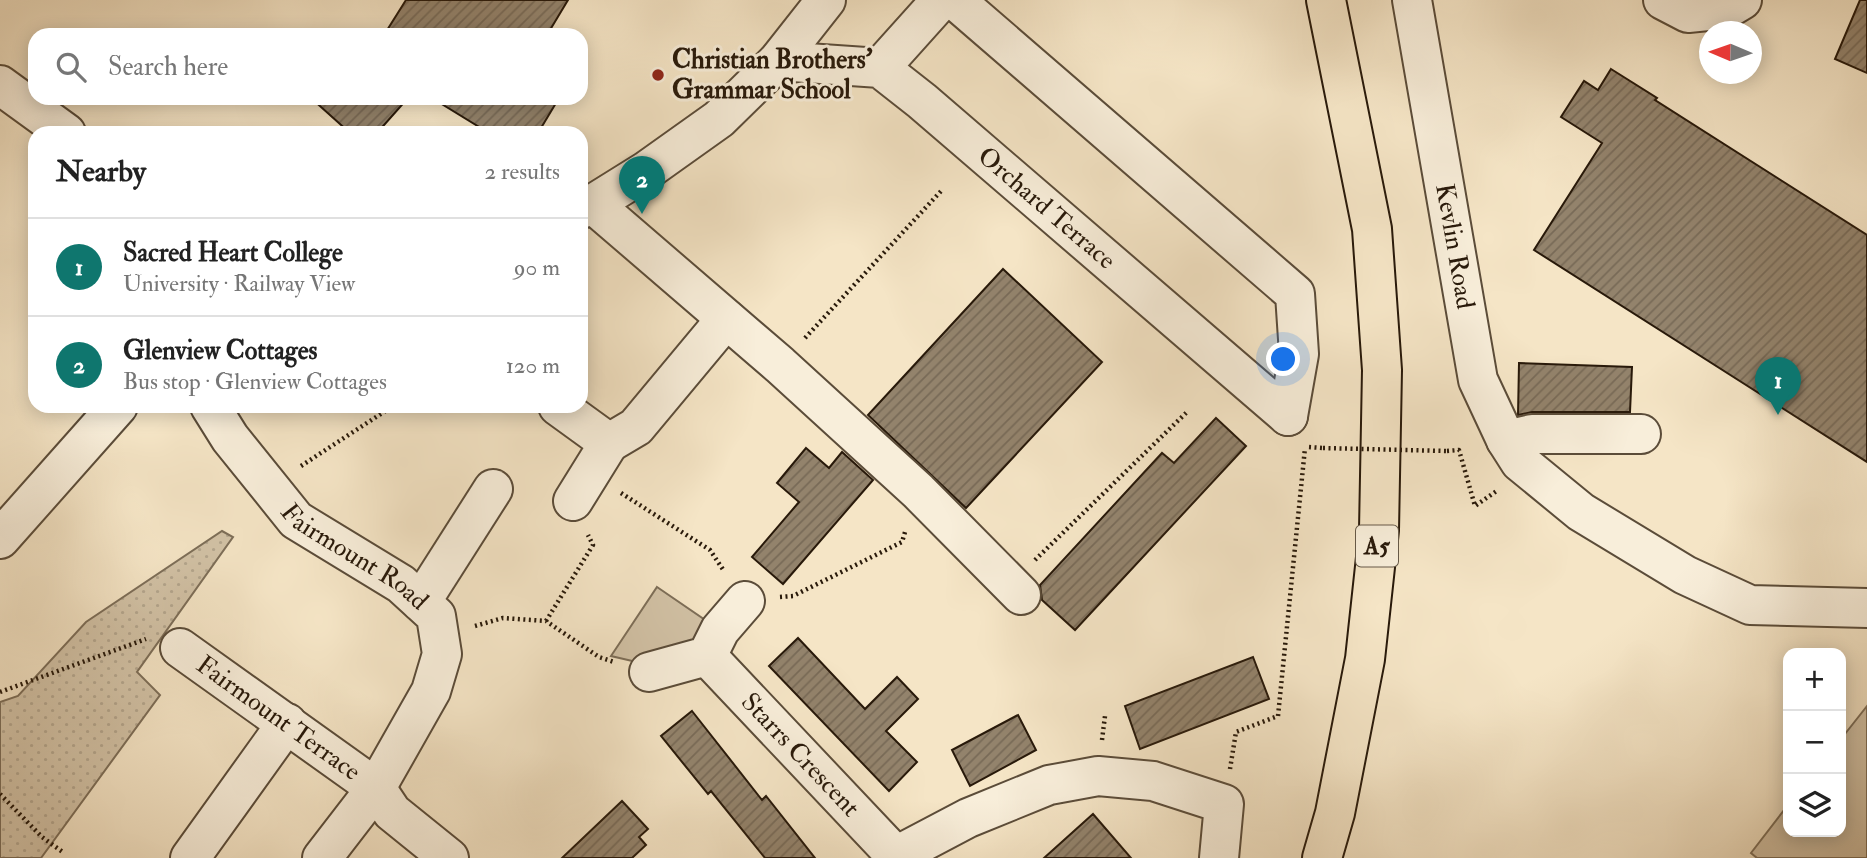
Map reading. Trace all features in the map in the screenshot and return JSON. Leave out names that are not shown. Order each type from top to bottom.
[{"type":"highway","name":"A5","points":[[1322,858],[1335,813],[1365,659],[1379,530],[1382,370],[1372,229],[1326,0]]},
{"type":"street","points":[[588,206],[646,171],[719,119],[778,61],[826,0]]},
{"type":"street","points":[[778,61],[880,68],[941,0]]},
{"type":"street","name":"Orchard Terrace","points":[[880,68],[922,101],[1288,416],[1299,354],[1295,294],[955,0]]},
{"type":"street","name":"Kevlin Road","points":[[1412,0],[1478,380],[1522,460]]},
{"type":"street","points":[[1664,0],[1688,12],[1727,9],[1742,0]]},
{"type":"street","points":[[0,85],[56,126]]},
{"type":"street","points":[[588,208],[780,365],[918,491],[1016,590]]},
{"type":"street","points":[[561,413],[591,473],[636,427],[726,319]]},
{"type":"street","points":[[0,539],[112,413]]},
{"type":"street","name":"Fairmount Road","points":[[214,413],[268,488],[296,520],[401,584],[430,619],[442,654],[431,691],[376,788],[322,858]]},
{"type":"street","points":[[1641,434],[1532,434],[1522,460],[1581,512],[1685,575],[1750,605],[1867,608]]},
{"type":"street","points":[[430,619],[493,489]]},
{"type":"street","points":[[649,671],[714,643],[745,601]]},
{"type":"street","name":"Starrs Crescent","points":[[714,643],[893,856]]},
{"type":"street","name":"Fairmount Terrace","points":[[180,648],[376,788],[392,812],[449,858]]},
{"type":"street","points":[[190,858],[287,723]]},
{"type":"street","points":[[893,856],[968,818],[1049,785],[1098,776],[1153,781],[1224,804],[1219,858]]},
{"type":"path","points":[[780,365],[942,190]]},
{"type":"path","points":[[1016,590],[1188,411]]},
{"type":"path","points":[[268,488],[382,413]]},
{"type":"path","points":[[1224,804],[1236,732],[1278,716],[1305,447],[1459,450],[1475,506],[1503,486],[1522,460]]},
{"type":"path","points":[[591,473],[710,550],[745,601],[793,596],[902,542],[918,491]]},
{"type":"path","points":[[546,621],[593,545],[591,473]]},
{"type":"path","points":[[430,619],[503,618],[546,621],[599,657],[649,671]]},
{"type":"path","points":[[0,692],[147,638],[161,639],[180,648]]},
{"type":"path","points":[[0,794],[42,837],[64,853]]},
{"type":"shaded area","points":[[222,531],[233,537],[137,672],[160,695],[41,858],[0,858],[0,702],[18,696],[86,622]]},
{"type":"shaded area","points":[[657,587],[708,622],[690,643],[645,664],[611,656]]},
{"type":"shaded area","points":[[1867,706],[1867,858],[1757,858],[1751,853],[1783,811],[1783,837],[1846,837],[1846,733]]},
{"type":"building","points":[[406,0],[568,0],[551,28],[388,28]]},
{"type":"building","points":[[1860,0],[1867,0],[1867,73],[1835,59]]},
{"type":"building","points":[[1611,69],[1867,235],[1867,462],[1534,250],[1602,143],[1561,117],[1584,81],[1598,90]]},
{"type":"building","points":[[319,105],[402,105],[383,126],[342,126]]},
{"type":"building","points":[[443,105],[555,105],[542,126],[478,126]]},
{"type":"building","points":[[1003,269],[1102,362],[966,508],[868,415]]},
{"type":"building","points":[[1519,363],[1632,367],[1630,412],[1532,412],[1518,415]]},
{"type":"building","points":[[1216,418],[1246,446],[1075,630],[1042,600],[1040,585],[1162,453],[1174,463]]},
{"type":"building","points":[[806,448],[829,468],[842,452],[873,480],[783,584],[752,557],[799,502],[777,483]]},
{"type":"building","points":[[798,638],[865,709],[897,677],[918,699],[886,731],[917,762],[889,791],[769,666]]},
{"type":"building","points":[[1253,657],[1269,699],[1140,749],[1125,706]]},
{"type":"building","points":[[692,711],[762,800],[766,796],[815,858],[765,858],[711,791],[708,794],[661,736]]},
{"type":"building","points":[[1018,715],[1036,750],[970,786],[952,750]]},
{"type":"building","points":[[622,801],[648,829],[639,837],[646,845],[632,858],[562,858]]},
{"type":"building","points":[[1093,814],[1131,858],[1044,858]]},
{"type":"place","name":"Christian Brothers' Grammar School","points":[[658,75]]},
{"type":"place","name":"Glenview Cottages","points":[[642,214]]},
{"type":"place","name":"Sacred Heart College","points":[[1778,415]]}]
